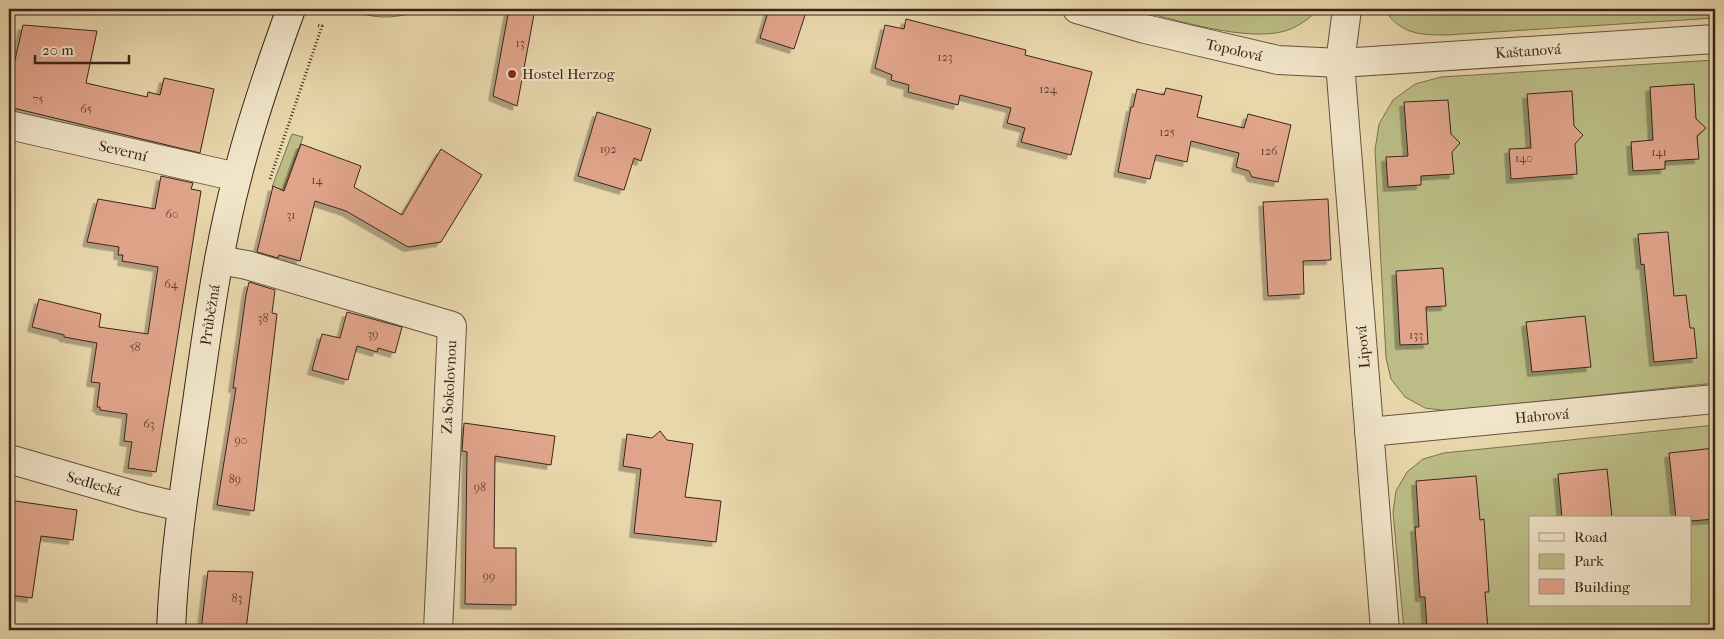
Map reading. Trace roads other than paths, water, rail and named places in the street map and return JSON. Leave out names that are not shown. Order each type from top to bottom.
[{"type":"street","name":"Průběžná","points":[[171,630],[181,506],[219,260],[237,177],[268,73],[291,9]]},
{"type":"street","name":"Topolová","points":[[1077,9],[1145,29],[1278,60],[1340,63]]},
{"type":"street","points":[[1340,63],[1347,9]]},
{"type":"street","name":"Kaštanová","points":[[1340,63],[1715,39]]},
{"type":"street","name":"Lipová","points":[[1340,63],[1385,630]]},
{"type":"street","name":"Severní","points":[[9,125],[237,177]]},
{"type":"street","name":"Za Sokolovnou","points":[[219,260],[247,265],[452,326],[438,630]]},
{"type":"street","name":"Habrová","points":[[1370,432],[1715,399]]},
{"type":"street","name":"Sedlecká","points":[[9,459],[142,498],[181,506]]},
{"type":"place","name":"Hostel Herzog","points":[[512,74]]}]
